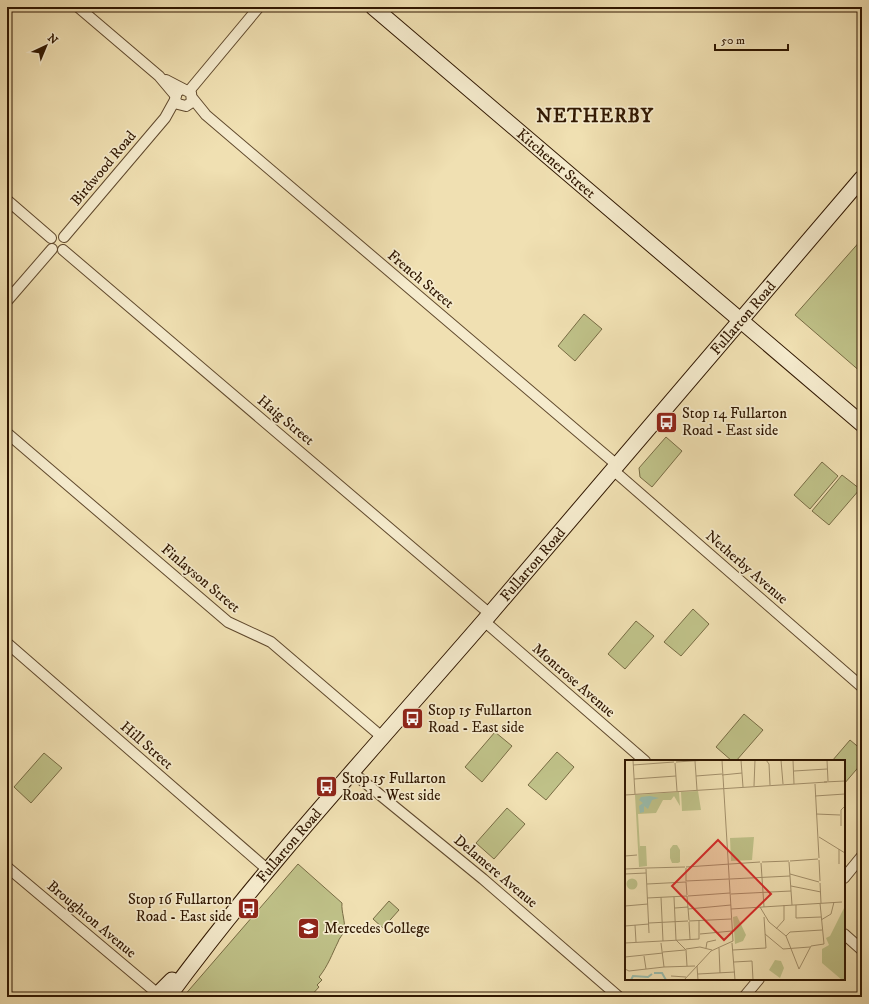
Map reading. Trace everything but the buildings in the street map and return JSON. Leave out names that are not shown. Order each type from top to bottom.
[{"type":"main road","name":"Kitchener Street","points":[[373,7],[741,319],[862,424]]},
{"type":"main road","name":"Fullarton Road","points":[[160,996],[202,950],[268,870],[487,617],[862,178]]},
{"type":"street","name":"French Street","points":[[78,7],[183,98],[206,115],[615,467]]},
{"type":"street","name":"Birdwood Road","points":[[64,237],[259,7]]},
{"type":"street","points":[[7,200],[51,238]]},
{"type":"street","points":[[57,234],[64,237],[67,244],[63,250],[57,251],[52,249],[50,243],[51,238],[57,234]]},
{"type":"street","points":[[7,301],[52,249]]},
{"type":"street","name":"Haig Street","points":[[63,250],[487,617]]},
{"type":"street","name":"Finlayson Street","points":[[7,433],[228,622],[271,642],[382,737]]},
{"type":"street","name":"Netherby Avenue","points":[[615,467],[862,687]]},
{"type":"street","name":"Montrose Avenue","points":[[487,617],[644,760]]},
{"type":"street","name":"Hill Street","points":[[7,643],[268,870]]},
{"type":"street","name":"Delamere Avenue","points":[[352,772],[483,879],[619,997]]},
{"type":"street","points":[[845,877],[862,856]]},
{"type":"street","name":"Broughton Avenue","points":[[7,867],[160,996]]},
{"type":"street","points":[[845,935],[862,950]]},
{"type":"street","points":[[744,997],[758,980]]},
{"type":"green space","points":[[862,239],[862,373],[795,315]]},
{"type":"green space","points":[[584,314],[602,329],[575,361],[558,346]]},
{"type":"green space","points":[[666,437],[682,451],[652,487],[640,477],[639,468]]},
{"type":"green space","points":[[822,462],[838,476],[810,509],[794,495]]},
{"type":"green space","points":[[842,475],[860,489],[829,525],[812,511]]},
{"type":"green space","points":[[693,609],[709,624],[681,656],[664,642]]},
{"type":"green space","points":[[636,621],[654,636],[625,669],[608,654]]},
{"type":"green space","points":[[744,714],[763,730],[737,760],[731,760],[716,747]]},
{"type":"green space","points":[[495,732],[512,746],[482,782],[465,767]]},
{"type":"green space","points":[[850,740],[862,750],[862,763],[845,783],[845,760],[833,760]]},
{"type":"green space","points":[[557,752],[574,767],[546,800],[528,785]]},
{"type":"green space","points":[[44,753],[62,768],[31,803],[14,787]]},
{"type":"green space","points":[[507,808],[525,824],[494,859],[476,843]]},
{"type":"green space","points":[[298,864],[342,903],[344,931],[319,977],[322,980],[317,985],[319,987],[310,997],[183,997]]},
{"type":"green space","points":[[389,901],[399,910],[383,928],[373,919]]},
{"type":"place","name":"Stop 14 Fullarton Road - East side","points":[[666,422]]},
{"type":"place","name":"Stop 15 Fullarton Road - East side","points":[[412,719]]},
{"type":"place","name":"Stop 15 Fullarton Road - West side","points":[[326,787]]},
{"type":"place","name":"Stop 16 Fullarton Road - East side","points":[[248,908]]},
{"type":"place","name":"Mercedes College","points":[[309,928]]},
{"type":"district","name":"NETHERBY","points":[[595,115]]}]
